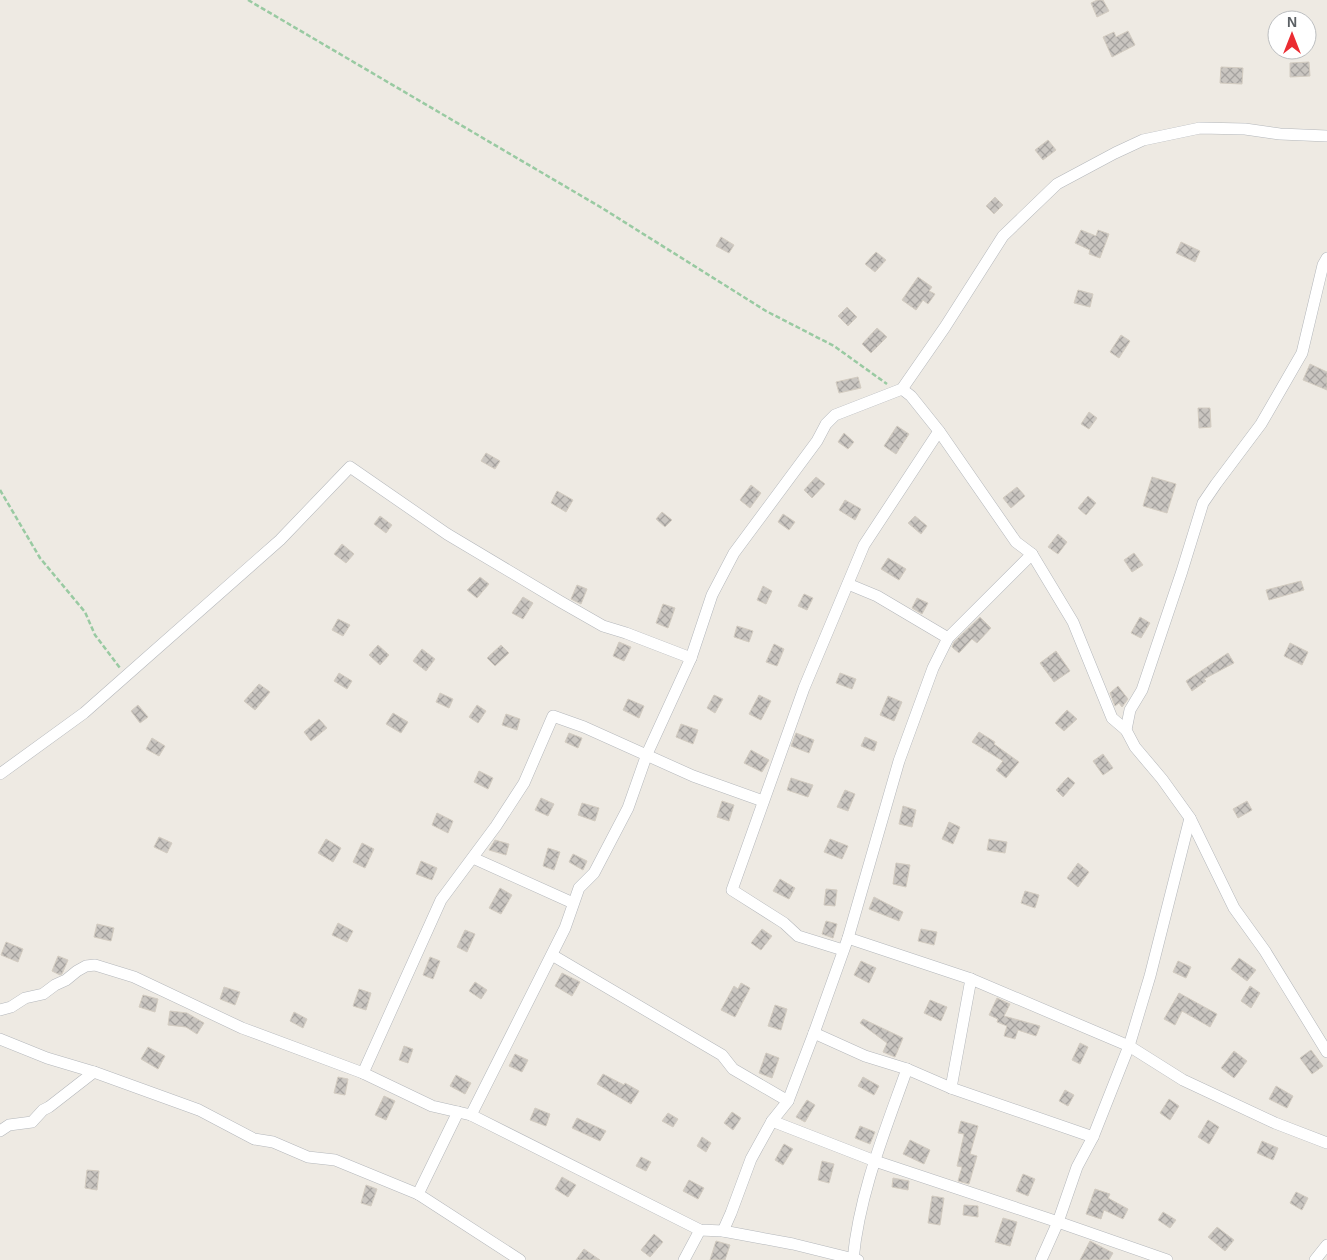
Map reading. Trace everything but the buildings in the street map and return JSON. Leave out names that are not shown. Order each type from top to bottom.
[{"type":"street","points":[[471,1115],[565,928],[580,888],[594,873],[628,808],[646,754],[691,658],[712,595],[734,553],[816,441],[826,424],[835,416],[899,390],[945,327],[1003,236],[1057,184],[1114,153],[1143,140],[1200,128],[1245,129],[1280,134],[1327,136]]},
{"type":"street","points":[[1126,730],[1130,710],[1142,690],[1203,503],[1261,424],[1302,353],[1323,265],[1327,258]]},
{"type":"street","points":[[899,390],[911,396],[939,431],[1016,542],[1032,554],[1073,622],[1112,718],[1126,730],[1135,747],[1162,779],[1190,818],[1234,908],[1266,951],[1327,1052]]},
{"type":"street","points":[[843,950],[798,936],[784,923],[732,890],[804,688],[864,545],[939,431]]},
{"type":"street","points":[[0,774],[84,714],[280,540],[350,467],[447,534],[603,626],[691,658]]},
{"type":"street","points":[[722,1231],[731,1213],[751,1159],[772,1121],[788,1101],[814,1034],[848,938],[899,761],[933,668],[948,638],[1032,554]]},
{"type":"street","points":[[848,584],[877,596],[948,638]]},
{"type":"street","points":[[364,1073],[441,900],[496,826],[524,783],[553,716],[584,727],[693,776],[763,801]]},
{"type":"street","points":[[1041,1260],[1058,1222],[1077,1168],[1093,1137],[1130,1046],[1150,976],[1190,818]]},
{"type":"street","points":[[473,858],[573,903]]},
{"type":"street","points":[[848,938],[971,979],[1130,1046],[1183,1080],[1275,1123],[1327,1143]]},
{"type":"street","points":[[552,955],[722,1055],[733,1069],[788,1101]]},
{"type":"street","points":[[0,1010],[11,1007],[25,998],[42,994],[77,971],[95,964],[134,977],[242,1028],[364,1073],[432,1106],[471,1115],[700,1230],[722,1231],[793,1244],[855,1260],[858,1221],[875,1161],[907,1069]]},
{"type":"street","points":[[950,1088],[971,979]]},
{"type":"street","points":[[814,1034],[865,1056],[907,1069],[950,1088],[1093,1137]]},
{"type":"street","points":[[0,1039],[47,1058],[94,1072],[199,1110],[254,1139],[273,1142],[308,1157],[334,1160],[418,1194],[520,1260]]},
{"type":"street","points":[[0,1131],[9,1125],[32,1122],[42,1110],[49,1107],[94,1072]]},
{"type":"street","points":[[418,1194],[458,1112]]},
{"type":"street","points":[[772,1121],[875,1161],[1167,1260]]},
{"type":"street","points":[[684,1260],[700,1230]]},
{"type":"street","points":[[1315,1260],[1327,1245]]},
{"type":"path","points":[[248,0],[602,208],[766,311],[834,346],[899,390]]},
{"type":"path","points":[[0,490],[40,558],[85,612],[95,635],[126,676]]}]
